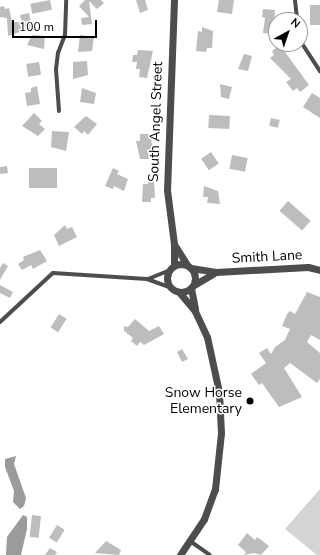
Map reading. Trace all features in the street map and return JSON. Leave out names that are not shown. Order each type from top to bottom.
[{"type":"street","points":[[59,111],[56,69],[58,53],[65,35],[66,0]]},
{"type":"street","name":"South Angel Street","points":[[174,0],[167,190],[174,244],[174,265]]},
{"type":"street","points":[[295,0],[296,12]]},
{"type":"street","points":[[308,52],[320,71]]},
{"type":"street","name":"South Angel Street","points":[[174,244],[189,267]]},
{"type":"street","points":[[147,279],[168,271],[174,265],[189,267],[195,276],[193,286],[195,311]]},
{"type":"street","name":"Smith Lane","points":[[189,267],[216,272],[308,267],[320,270]]},
{"type":"street","points":[[168,271],[166,279],[169,287]]},
{"type":"street","points":[[0,322],[43,279],[53,273],[62,272],[147,279],[169,287],[180,293],[195,311],[207,337],[212,354],[219,392],[221,433],[215,489],[204,519],[180,555]]},
{"type":"street","name":"Smith Lane","points":[[193,286],[216,272]]},
{"type":"street","points":[[180,293],[193,286]]},
{"type":"street","points":[[190,541],[210,555]]},
{"type":"shaded area","points":[[16,456],[14,464],[26,498],[24,506],[20,509],[13,502],[14,491],[5,467],[5,459]]},
{"type":"shaded area","points":[[320,489],[320,555],[317,555],[285,529]]},
{"type":"shaded area","points":[[23,515],[27,517],[27,529],[21,555],[6,555],[7,537]]},
{"type":"building","points":[[50,0],[52,10],[32,14],[30,4]]},
{"type":"building","points":[[85,0],[101,0],[104,3],[97,9],[89,1],[92,24],[82,25],[81,18],[89,17],[79,6]]},
{"type":"building","points":[[136,0],[145,0],[148,10],[140,13]]},
{"type":"building","points":[[219,0],[234,0],[232,14],[217,12]]},
{"type":"building","points":[[310,5],[320,5],[320,25],[310,25]]},
{"type":"building","points":[[4,6],[5,9],[9,8],[12,22],[22,22],[20,15],[29,13],[32,28],[8,36],[7,18],[0,17],[0,7]]},
{"type":"building","points":[[263,9],[275,10],[275,12],[268,12],[268,33],[263,33],[265,18],[262,17]]},
{"type":"building","points":[[202,27],[213,31],[212,48],[207,48],[206,52],[196,51],[198,31],[202,32]]},
{"type":"building","points":[[32,35],[45,36],[44,49],[27,45]]},
{"type":"building","points":[[80,35],[94,37],[92,51],[78,52]]},
{"type":"building","points":[[138,50],[153,51],[147,78],[139,77],[140,69],[136,69],[137,62],[132,62],[133,55],[137,55]]},
{"type":"building","points":[[272,52],[285,52],[309,85],[300,92],[297,88],[293,91],[286,82],[291,79],[270,58],[274,55]]},
{"type":"building","points":[[244,54],[252,56],[248,71],[238,69]]},
{"type":"building","points":[[87,61],[88,75],[73,79],[73,62]]},
{"type":"building","points":[[39,62],[41,75],[28,77],[26,64]]},
{"type":"building","points":[[220,84],[232,87],[229,99],[221,97]]},
{"type":"building","points":[[37,86],[40,104],[27,106],[25,93],[31,92],[31,88]]},
{"type":"building","points":[[82,88],[96,93],[94,104],[80,102]]},
{"type":"building","points":[[312,93],[320,98],[320,118],[303,107]]},
{"type":"building","points":[[34,113],[42,121],[39,124],[45,129],[38,136],[22,126]]},
{"type":"building","points":[[209,115],[230,116],[229,129],[208,128]]},
{"type":"building","points":[[86,116],[97,124],[88,135],[84,131],[82,134],[74,127]]},
{"type":"building","points":[[271,118],[280,120],[278,128],[269,126]]},
{"type":"building","points":[[52,131],[69,132],[66,151],[51,147]]},
{"type":"building","points":[[140,134],[150,134],[153,150],[149,150],[149,159],[140,159],[136,141],[140,141]]},
{"type":"building","points":[[211,152],[219,164],[209,170],[201,159]]},
{"type":"building","points":[[232,155],[248,158],[245,172],[229,169]]},
{"type":"building","points":[[7,166],[8,173],[0,174],[0,167]]},
{"type":"building","points":[[29,168],[57,168],[57,188],[29,188]]},
{"type":"building","points":[[113,168],[119,171],[117,174],[128,179],[124,191],[114,186],[113,189],[105,186]]},
{"type":"building","points":[[148,180],[154,180],[155,198],[151,198],[151,202],[142,202],[143,184],[148,184]]},
{"type":"building","points":[[204,186],[218,191],[220,204],[207,203],[208,197],[203,197]]},
{"type":"building","points":[[288,201],[311,221],[302,230],[279,211]]},
{"type":"building","points":[[65,225],[67,229],[72,227],[77,237],[59,246],[54,235]]},
{"type":"building","points":[[40,250],[47,261],[33,269],[31,265],[22,270],[18,264],[24,260],[23,257]]},
{"type":"building","points":[[3,263],[8,266],[0,280],[0,268]]},
{"type":"building","points":[[0,285],[13,292],[10,298],[0,293]]},
{"type":"building","name":"Snow Horse Elementary","points":[[307,292],[320,297],[320,340],[311,335],[307,342],[320,353],[320,379],[317,383],[290,363],[284,368],[302,397],[279,407],[262,383],[259,385],[251,374],[266,363],[259,353],[267,348],[271,354],[275,347],[285,340],[290,329],[282,326],[287,314],[290,311],[295,314]]},
{"type":"building","points":[[59,314],[67,319],[58,332],[51,328]]},
{"type":"building","points":[[135,319],[149,331],[159,326],[164,334],[144,345],[140,342],[137,346],[131,341],[133,338],[124,331],[124,326],[128,327]]},
{"type":"building","points":[[182,349],[188,359],[182,362],[177,352]]},
{"type":"building","points":[[32,515],[41,516],[39,538],[30,537]]},
{"type":"building","points":[[57,525],[65,530],[57,542],[49,538]]},
{"type":"building","points":[[247,533],[255,540],[257,537],[269,546],[261,555],[254,553],[244,555],[246,552],[238,545]]},
{"type":"building","points":[[106,541],[121,550],[119,555],[95,553]]},
{"type":"building","points":[[50,548],[57,552],[55,555],[45,555]]},
{"type":"place","name":"Snow Horse Elementary","points":[[250,401]]}]
